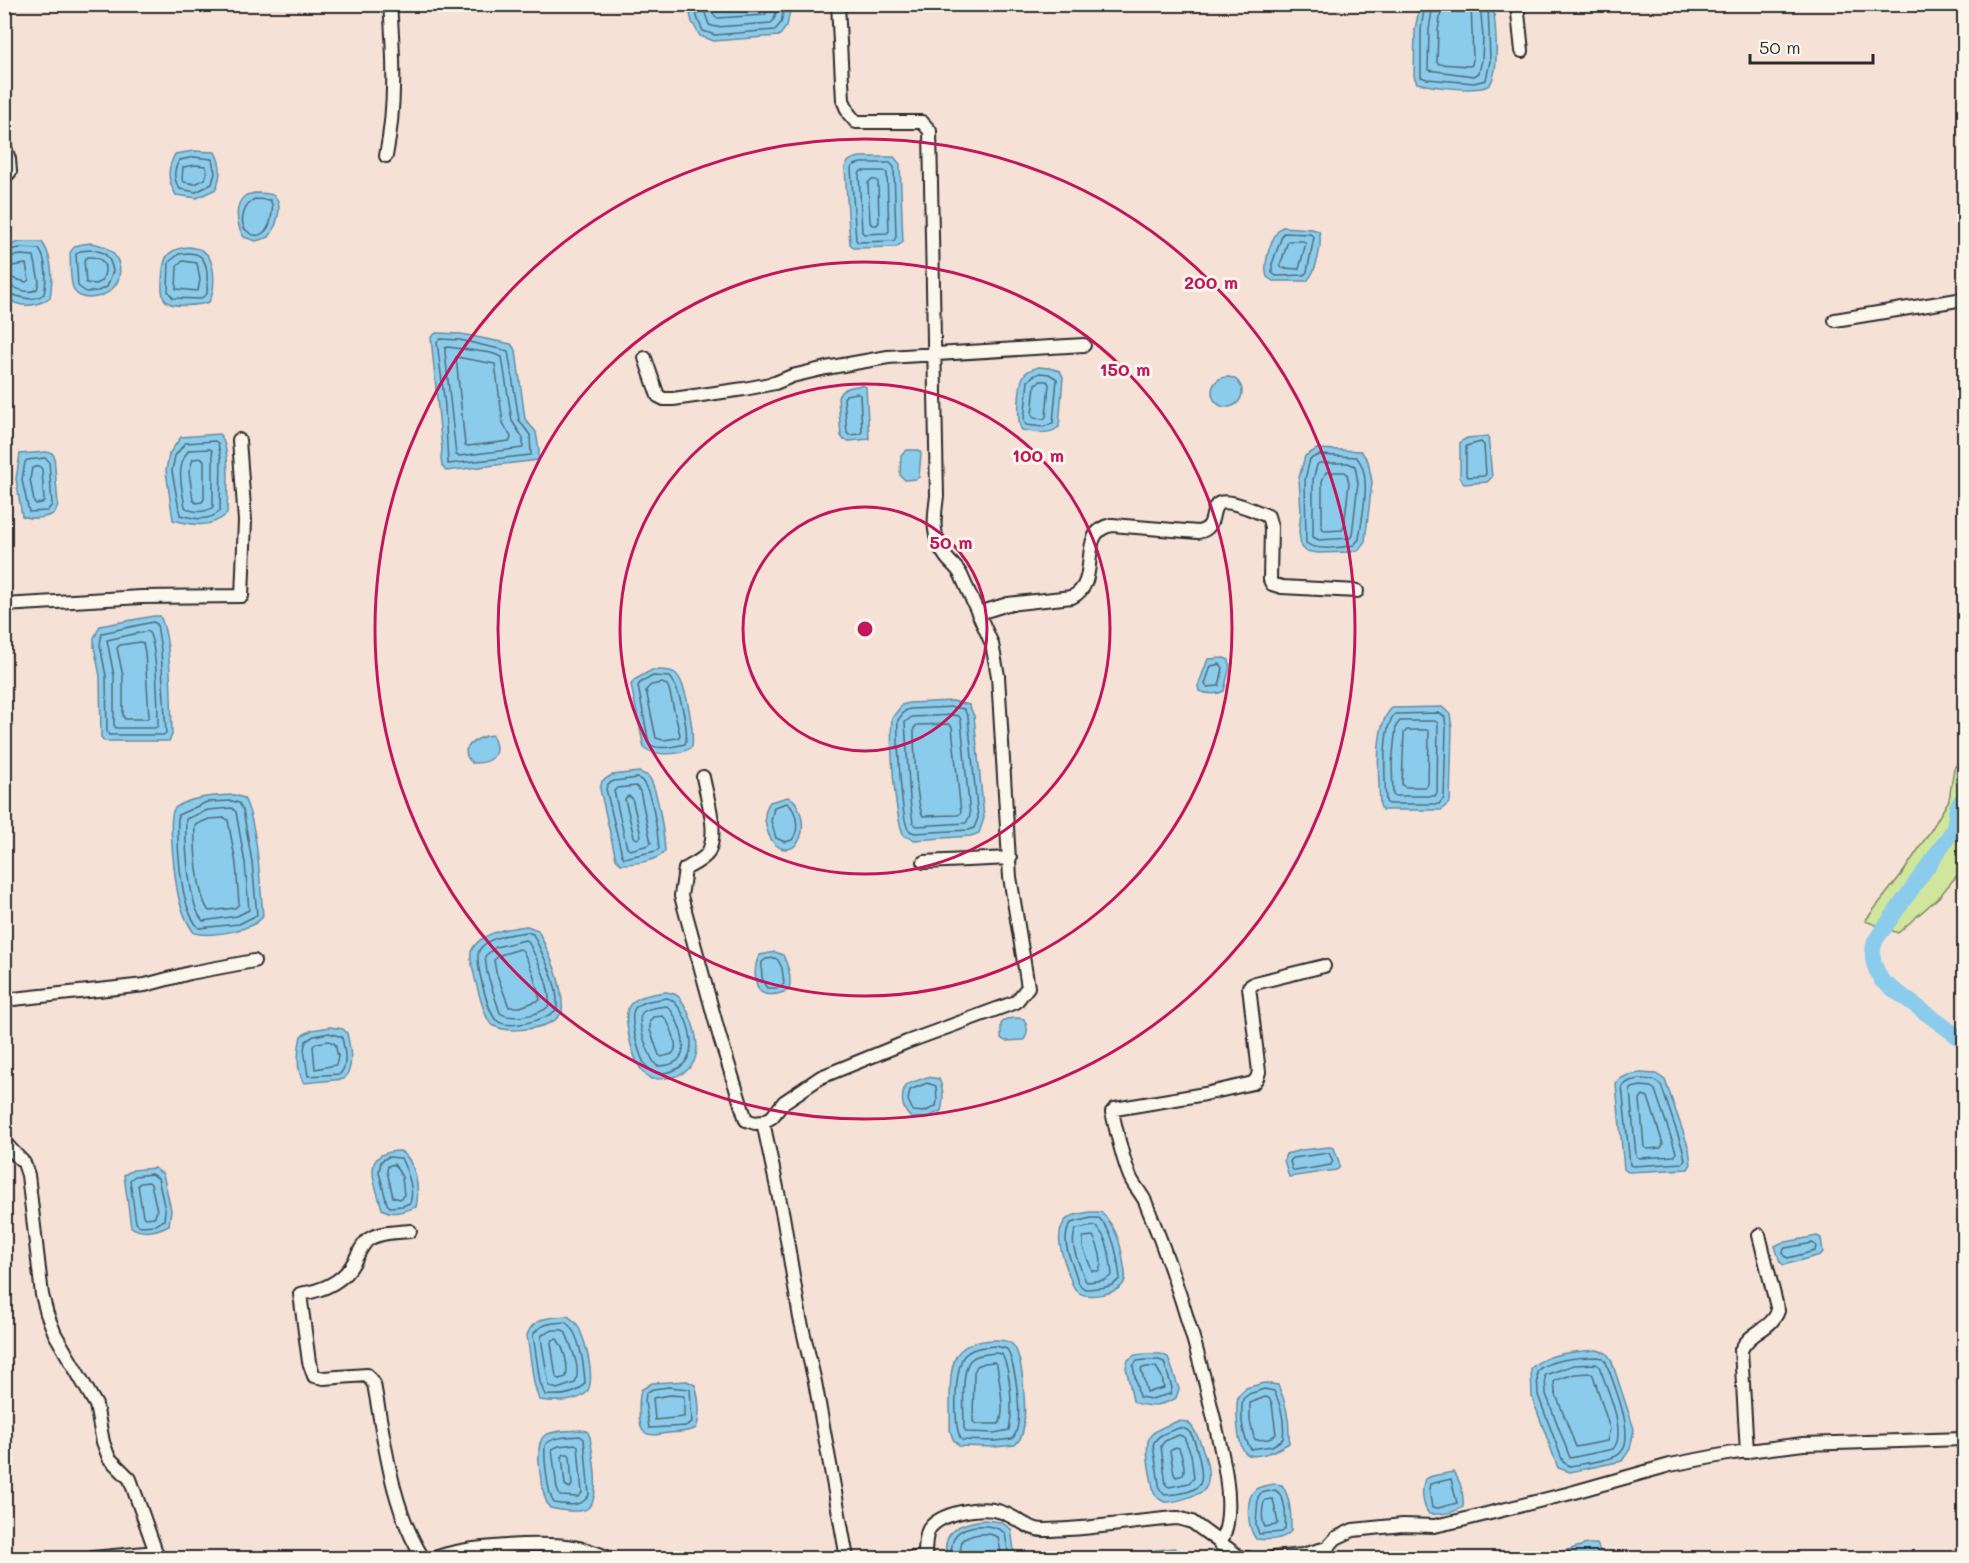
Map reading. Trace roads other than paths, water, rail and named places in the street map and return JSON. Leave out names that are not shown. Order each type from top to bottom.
[{"type":"street","points":[[387,156],[392,125],[394,70],[390,4]]},
{"type":"street","points":[[703,777],[712,826],[711,843],[707,854],[685,869],[681,896],[746,1120],[755,1123],[763,1122],[772,1117],[784,1102],[821,1077],[1016,1002],[1028,987],[1010,877],[998,676],[992,644],[957,567],[948,560],[934,536],[937,496],[930,131],[922,122],[856,122],[849,114],[843,100],[838,4]]},
{"type":"street","points":[[1517,4],[1522,51]]},
{"type":"street","points":[[4,145],[9,159],[9,172],[4,177]]},
{"type":"street","points":[[1835,321],[1965,299]]},
{"type":"street","points":[[645,358],[658,396],[672,399],[765,385],[826,368],[888,357],[1084,345]]},
{"type":"street","points":[[4,605],[141,597],[242,596],[245,521],[239,440]]},
{"type":"street","points":[[979,613],[1008,604],[1072,597],[1080,593],[1086,586],[1092,541],[1099,529],[1104,526],[1205,531],[1210,527],[1216,506],[1220,503],[1235,504],[1268,516],[1271,527],[1270,580],[1272,584],[1282,587],[1358,591]]},
{"type":"street","points":[[924,862],[1010,858]]},
{"type":"street","points":[[4,1000],[145,985],[190,973],[254,961]]},
{"type":"street","points":[[1220,1544],[1227,1526],[1228,1499],[1222,1452],[1206,1385],[1179,1293],[1144,1200],[1128,1173],[1112,1112],[1115,1109],[1205,1094],[1253,1083],[1259,1072],[1249,987],[1255,983],[1324,966]]},
{"type":"street","points":[[763,1122],[783,1216],[800,1318],[815,1382],[847,1558]]},
{"type":"street","points":[[4,1142],[24,1163],[28,1175],[46,1314],[96,1405],[103,1442],[109,1458],[130,1479],[157,1555],[93,1558]]},
{"type":"street","points":[[410,1231],[370,1238],[364,1242],[352,1266],[344,1276],[323,1288],[300,1294],[309,1362],[314,1376],[324,1378],[367,1375],[374,1384],[385,1453],[411,1540],[423,1558]]},
{"type":"street","points":[[1747,1452],[1741,1350],[1750,1336],[1765,1329],[1775,1320],[1778,1311],[1759,1235]]},
{"type":"street","points":[[1273,1558],[1302,1555],[1327,1548],[1336,1538],[1353,1530],[1403,1525],[1434,1526],[1670,1465],[1803,1444],[1965,1439]]},
{"type":"street","points":[[914,1558],[924,1557],[929,1530],[939,1521],[956,1513],[980,1509],[998,1511],[1040,1530],[1066,1530],[1178,1518],[1192,1522],[1240,1558],[1248,1558]]},
{"type":"street","points":[[435,1558],[454,1552],[521,1546],[571,1547],[596,1552],[609,1558]]},
{"type":"water","points":[[688,5],[791,5],[787,26],[779,36],[714,41],[700,36],[692,22]]},
{"type":"water","points":[[1420,5],[1493,5],[1496,57],[1490,84],[1485,87],[1467,89],[1417,83],[1414,76],[1415,29]]},
{"type":"water","points":[[194,151],[215,152],[220,170],[216,189],[197,198],[176,195],[171,184],[169,170],[172,159],[175,154]]},
{"type":"water","points":[[860,157],[894,157],[900,164],[903,242],[896,247],[854,248],[850,244],[845,168],[849,161]]},
{"type":"water","points":[[255,193],[274,196],[279,205],[276,223],[269,237],[256,241],[244,237],[237,216],[241,200],[246,195]]},
{"type":"water","points":[[1282,227],[1319,231],[1318,258],[1307,281],[1273,281],[1267,277],[1266,265],[1269,250],[1274,236]]},
{"type":"water","points":[[19,242],[42,242],[50,262],[52,284],[50,298],[33,305],[21,305],[5,296],[5,247]]},
{"type":"water","points":[[91,243],[104,246],[112,253],[118,261],[120,271],[118,280],[112,289],[103,295],[85,298],[77,294],[72,286],[70,253],[76,246]]},
{"type":"water","points":[[189,247],[203,251],[210,261],[214,275],[211,296],[209,302],[205,303],[186,306],[173,305],[165,300],[162,293],[164,262],[174,250]]},
{"type":"water","points":[[436,333],[461,334],[511,344],[516,351],[525,419],[536,432],[538,460],[446,471],[442,466],[441,458],[431,337]]},
{"type":"water","points":[[1039,367],[1060,371],[1063,377],[1059,427],[1046,432],[1022,430],[1019,420],[1019,396],[1023,377],[1028,371]]},
{"type":"water","points":[[1227,377],[1238,381],[1242,392],[1238,403],[1227,407],[1216,403],[1212,392],[1216,381]]},
{"type":"water","points":[[863,385],[866,387],[869,439],[844,440],[841,436],[838,398],[845,390]]},
{"type":"water","points":[[219,434],[226,449],[227,514],[208,524],[173,520],[166,471],[169,454],[181,437]]},
{"type":"water","points":[[1488,436],[1492,477],[1487,482],[1464,484],[1460,477],[1460,442],[1467,438]]},
{"type":"water","points":[[1317,449],[1361,451],[1368,461],[1372,482],[1365,541],[1359,550],[1318,553],[1306,551],[1301,546],[1299,478],[1305,456]]},
{"type":"water","points":[[907,450],[918,450],[921,453],[919,477],[916,479],[905,480],[900,475],[901,455]]},
{"type":"water","points":[[46,452],[54,456],[58,505],[55,513],[34,518],[22,516],[16,479],[20,454]]},
{"type":"water","points":[[160,616],[167,640],[172,735],[169,741],[104,741],[101,737],[100,676],[94,638],[100,626]]},
{"type":"water","points":[[1208,659],[1229,660],[1230,666],[1224,691],[1212,694],[1199,691],[1198,686]]},
{"type":"water","points":[[652,670],[667,670],[675,673],[683,686],[692,731],[692,747],[687,750],[661,754],[644,748],[631,685],[634,680]]},
{"type":"water","points":[[953,701],[969,705],[974,716],[984,818],[979,833],[971,836],[915,840],[904,836],[898,812],[892,760],[892,718],[902,705],[909,703]]},
{"type":"water","points":[[1442,707],[1450,714],[1452,729],[1450,802],[1441,810],[1382,810],[1378,754],[1386,716],[1392,708]]},
{"type":"water","points":[[492,735],[496,748],[493,757],[485,762],[472,763],[467,757],[468,747],[484,736]]},
{"type":"water","points":[[639,772],[648,776],[655,790],[665,851],[651,860],[621,864],[616,859],[600,789],[602,781],[612,775]]},
{"type":"water","points":[[234,795],[244,798],[249,810],[258,856],[263,916],[251,926],[231,932],[194,933],[180,903],[174,867],[172,814],[175,808],[188,801],[203,797]]},
{"type":"water","points":[[788,797],[798,807],[802,828],[796,845],[790,849],[783,849],[776,845],[770,837],[765,822],[765,813],[770,802]]},
{"type":"water","points":[[527,926],[538,930],[551,960],[561,991],[562,1013],[552,1022],[538,1027],[520,1030],[503,1029],[490,1023],[487,1018],[475,977],[471,952],[476,944],[486,936]]},
{"type":"water","points":[[775,952],[783,955],[786,963],[790,976],[789,990],[765,994],[758,988],[756,982],[756,964],[760,955]]},
{"type":"water","points":[[666,992],[679,997],[688,1012],[696,1035],[696,1057],[692,1065],[677,1076],[651,1079],[642,1070],[635,1056],[627,1027],[628,1010],[637,999]]},
{"type":"water","points":[[1006,1019],[1024,1019],[1025,1022],[1027,1030],[1024,1040],[1005,1041],[1001,1038],[1001,1024]]},
{"type":"water","points":[[330,1027],[343,1029],[347,1033],[351,1057],[350,1068],[344,1079],[304,1083],[299,1067],[301,1036],[312,1030]]},
{"type":"water","points":[[1656,1074],[1665,1080],[1689,1149],[1691,1164],[1688,1169],[1628,1172],[1624,1169],[1616,1084],[1618,1080],[1628,1075]]},
{"type":"water","points":[[927,1077],[939,1079],[943,1095],[941,1111],[926,1118],[911,1118],[903,1103],[905,1085]]},
{"type":"water","points":[[1334,1148],[1339,1168],[1289,1177],[1284,1160],[1286,1154]]},
{"type":"water","points":[[400,1151],[410,1161],[416,1176],[416,1207],[390,1212],[382,1209],[374,1179],[374,1163],[387,1153]]},
{"type":"water","points":[[154,1168],[163,1174],[171,1210],[169,1225],[155,1230],[140,1231],[131,1227],[124,1175],[133,1170]]},
{"type":"water","points":[[1090,1212],[1101,1212],[1115,1230],[1125,1275],[1120,1288],[1108,1293],[1087,1295],[1081,1294],[1074,1288],[1062,1255],[1060,1234],[1067,1219]]},
{"type":"water","points":[[1817,1236],[1821,1238],[1823,1252],[1820,1255],[1784,1265],[1780,1262],[1775,1246]]},
{"type":"water","points":[[568,1316],[578,1326],[587,1351],[590,1371],[589,1388],[585,1394],[575,1399],[539,1400],[534,1383],[527,1335],[538,1321]]},
{"type":"water","points":[[995,1340],[1007,1341],[1013,1345],[1020,1363],[1024,1405],[1021,1437],[1015,1445],[959,1446],[950,1430],[951,1381],[954,1362],[964,1347]]},
{"type":"water","points":[[1597,1350],[1606,1353],[1611,1359],[1634,1429],[1630,1449],[1622,1461],[1570,1472],[1558,1468],[1532,1397],[1531,1368],[1554,1356]]},
{"type":"water","points":[[1161,1354],[1168,1357],[1179,1389],[1176,1398],[1154,1405],[1143,1405],[1133,1401],[1126,1367],[1128,1360],[1135,1355]]},
{"type":"water","points":[[687,1381],[695,1385],[698,1395],[699,1413],[696,1428],[686,1432],[656,1435],[644,1432],[639,1418],[641,1390],[652,1383]]},
{"type":"water","points":[[1264,1383],[1278,1385],[1284,1399],[1289,1443],[1254,1456],[1245,1452],[1239,1438],[1238,1396],[1246,1388]]},
{"type":"water","points":[[1178,1421],[1188,1422],[1197,1435],[1207,1464],[1208,1482],[1205,1489],[1198,1494],[1165,1502],[1154,1493],[1147,1455],[1148,1440],[1156,1430]]},
{"type":"water","points":[[587,1431],[590,1437],[595,1477],[594,1498],[590,1506],[580,1511],[550,1508],[544,1494],[540,1472],[541,1441],[544,1436],[552,1433]]},
{"type":"water","points":[[1453,1472],[1461,1488],[1463,1507],[1447,1513],[1429,1514],[1423,1497],[1425,1479]]},
{"type":"water","points":[[1282,1485],[1287,1496],[1291,1514],[1291,1531],[1279,1538],[1256,1539],[1248,1514],[1252,1493],[1263,1486]]},
{"type":"water","points":[[984,1520],[1001,1522],[1011,1529],[1015,1558],[946,1558],[947,1541],[954,1530],[967,1523]]},
{"type":"water","points":[[1587,1544],[1597,1544],[1603,1558],[1541,1558]]},
{"type":"water","points":[[1174,1548],[1181,1552],[1182,1558],[1136,1558],[1150,1551]]},
{"type":"waterway","points":[[1964,797],[1957,807],[1954,829],[1875,941],[1873,952],[1875,966],[1882,981],[1964,1041]]}]
